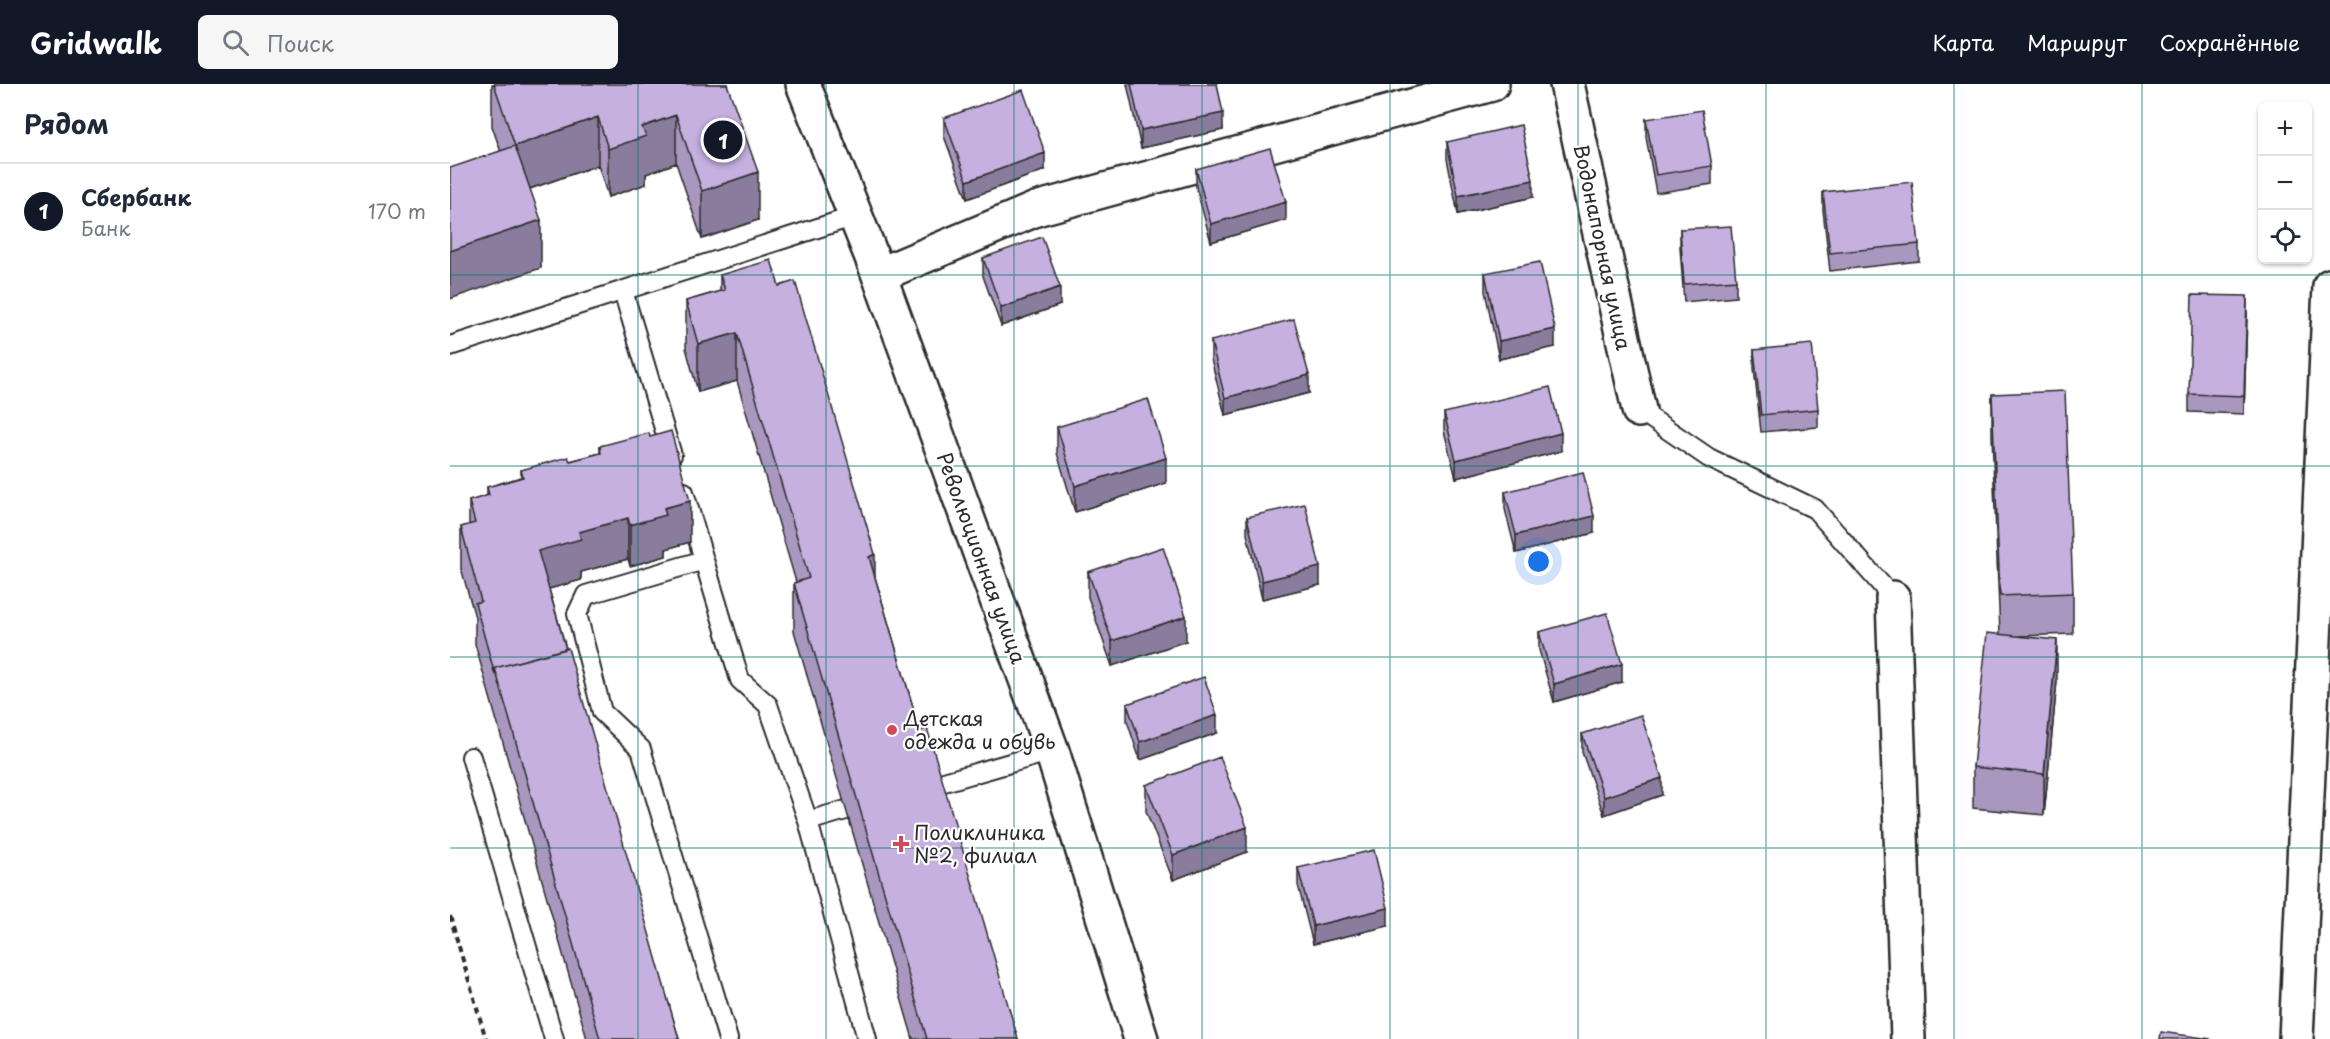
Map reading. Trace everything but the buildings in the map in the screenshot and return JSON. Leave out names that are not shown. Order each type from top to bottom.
[{"type":"street","name":"Революционная улица","points":[[803,84],[879,275],[1052,751],[1141,1039]]},
{"type":"street","points":[[879,275],[1036,209],[1492,84]]},
{"type":"street","name":"Водонапорная улица","points":[[1567,84],[1639,410]]},
{"type":"street","points":[[2296,1039],[2330,286]]},
{"type":"street","points":[[1893,598],[1908,1039]]},
{"type":"lane","points":[[450,346],[855,216]]},
{"type":"lane","points":[[623,291],[740,680],[768,705],[808,821],[867,1039]]},
{"type":"lane","points":[[1639,410],[1709,458],[1815,508],[1893,598]]},
{"type":"lane","points":[[704,560],[586,595],[576,614],[602,712],[640,749],[729,1039]]},
{"type":"lane","points":[[930,786],[1052,751]]},
{"type":"lane","points":[[471,758],[554,1039]]},
{"type":"lane","points":[[808,821],[846,810]]},
{"type":"path","points":[[450,916],[486,1039]]},
{"type":"place","name":"Сбербанк","points":[[723,140]]},
{"type":"place","name":"Детская одежда и обувь","points":[[892,730]]},
{"type":"place","name":"Поликлиника №2, филиал","points":[[901,844]]}]
